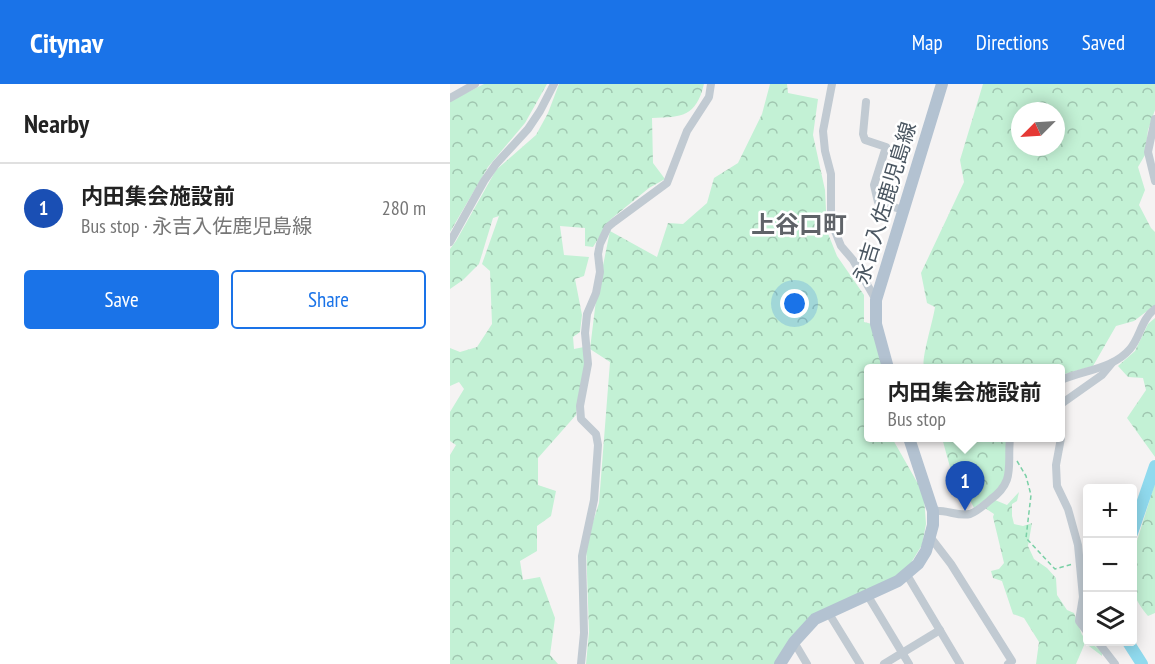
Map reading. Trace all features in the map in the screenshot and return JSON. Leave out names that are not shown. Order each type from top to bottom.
[{"type":"main road","name":"永吉入佐鹿児島線","points":[[887,364],[876,324],[876,300],[942,84]]},
{"type":"main road","points":[[780,664],[794,642],[815,619],[868,596],[907,575],[926,551],[931,538],[933,511],[910,442]]},
{"type":"street","points":[[450,98],[475,84]]},
{"type":"street","points":[[450,242],[484,181],[496,164],[528,129],[554,84]]},
{"type":"street","points":[[581,664],[584,633],[582,556],[594,500],[598,445],[596,434],[581,419],[580,406],[588,364],[585,333],[587,315],[596,293],[600,272],[598,254],[608,227],[667,183],[687,131],[709,97],[711,84]]},
{"type":"street","points":[[832,84],[823,131],[831,174],[831,221],[841,246],[853,260],[876,300]]},
{"type":"street","points":[[866,102],[863,134],[865,140],[886,147],[874,185],[878,202],[903,210]]},
{"type":"street","points":[[1155,119],[1148,152],[1155,181]]},
{"type":"street","points":[[1065,401],[1102,375],[1112,363],[1129,351],[1137,339],[1144,320],[1155,309]]},
{"type":"street","points":[[1065,379],[1112,363]]},
{"type":"street","points":[[933,511],[959,515],[971,514],[996,496],[1005,487],[1011,469],[1010,442]]},
{"type":"street","points":[[1060,442],[1056,465],[1057,486],[1068,509],[1078,545],[1083,597],[1079,621],[1083,626]]},
{"type":"street","points":[[931,538],[951,564],[1012,662],[1008,664]]},
{"type":"street","points":[[907,575],[960,664]]},
{"type":"street","points":[[868,596],[909,664]]},
{"type":"street","points":[[828,612],[860,664]]},
{"type":"street","points":[[884,664],[940,630]]},
{"type":"street","points":[[794,642],[807,664]]},
{"type":"street","points":[[1101,646],[1115,664]]},
{"type":"path","points":[[1009,450],[1026,476],[1031,495],[1026,538],[1055,569],[1080,562]]},
{"type":"green space","points":[[484,84],[547,84],[525,123],[488,167],[450,232],[450,101]]},
{"type":"green space","points":[[559,84],[704,84],[697,103],[686,113],[680,116],[652,118],[653,163],[665,179],[649,188],[611,219],[593,247],[585,246],[585,228],[560,226],[564,255],[589,257],[584,276],[575,279],[582,315],[580,332],[573,337],[574,349],[584,347],[585,367],[576,415],[538,458],[538,485],[556,491],[551,516],[537,526],[537,551],[520,561],[523,580],[540,577],[555,618],[550,655],[558,664],[450,664],[450,455],[456,445],[450,441],[450,412],[464,389],[459,382],[450,386],[450,348],[460,352],[477,347],[492,324],[490,271],[482,264],[499,216],[493,218],[479,264],[450,289],[450,249],[496,170],[536,135],[548,113]]},
{"type":"green space","points":[[770,84],[787,84],[788,93],[818,99],[813,135],[825,190],[827,231],[837,256],[864,295],[864,322],[872,324],[884,364],[864,364],[864,442],[894,442],[917,482],[923,484],[926,524],[922,545],[909,566],[895,579],[815,615],[777,664],[586,664],[589,632],[586,544],[599,503],[610,362],[590,349],[596,300],[610,231],[657,257],[668,223],[683,224],[707,203],[714,178],[738,163],[762,114]]},
{"type":"green space","points":[[983,84],[1155,84],[1155,110],[1148,130],[1145,155],[1138,167],[1145,190],[1139,205],[1155,232],[1155,305],[1134,321],[1116,326],[1093,366],[1065,374],[1065,364],[924,364],[935,307],[927,303],[921,273],[964,182],[960,160]]},
{"type":"green space","points":[[1155,318],[1155,457],[1127,418],[1146,390],[1143,378],[1128,377],[1118,366],[1135,351],[1148,324]]},
{"type":"green space","points":[[943,442],[1007,442],[1007,467],[1004,480],[996,491],[974,508],[965,477],[953,478]]},
{"type":"green space","points":[[1155,483],[1155,613],[1148,616],[1137,599],[1137,541]]},
{"type":"green space","points":[[1019,492],[1017,501],[1012,504],[1014,524],[1023,526],[1032,523],[1028,546],[1034,559],[1056,578],[1057,595],[1067,610],[1074,613],[1083,636],[1084,646],[1076,664],[1036,664],[1039,642],[1024,618],[1013,614],[1002,581],[993,578],[991,571],[999,569],[1004,563],[994,514],[985,508],[995,500],[1007,505]]},
{"type":"green space","points":[[1089,646],[1095,646],[1102,652],[1102,656]]},
{"type":"waterway","points":[[1137,518],[1155,466]]},
{"type":"waterway","points":[[1131,646],[1142,664]]},
{"type":"place","name":"内田集会施設前","points":[[965,511]]},
{"type":"district","name":"上谷口町","points":[[799,225]]}]
